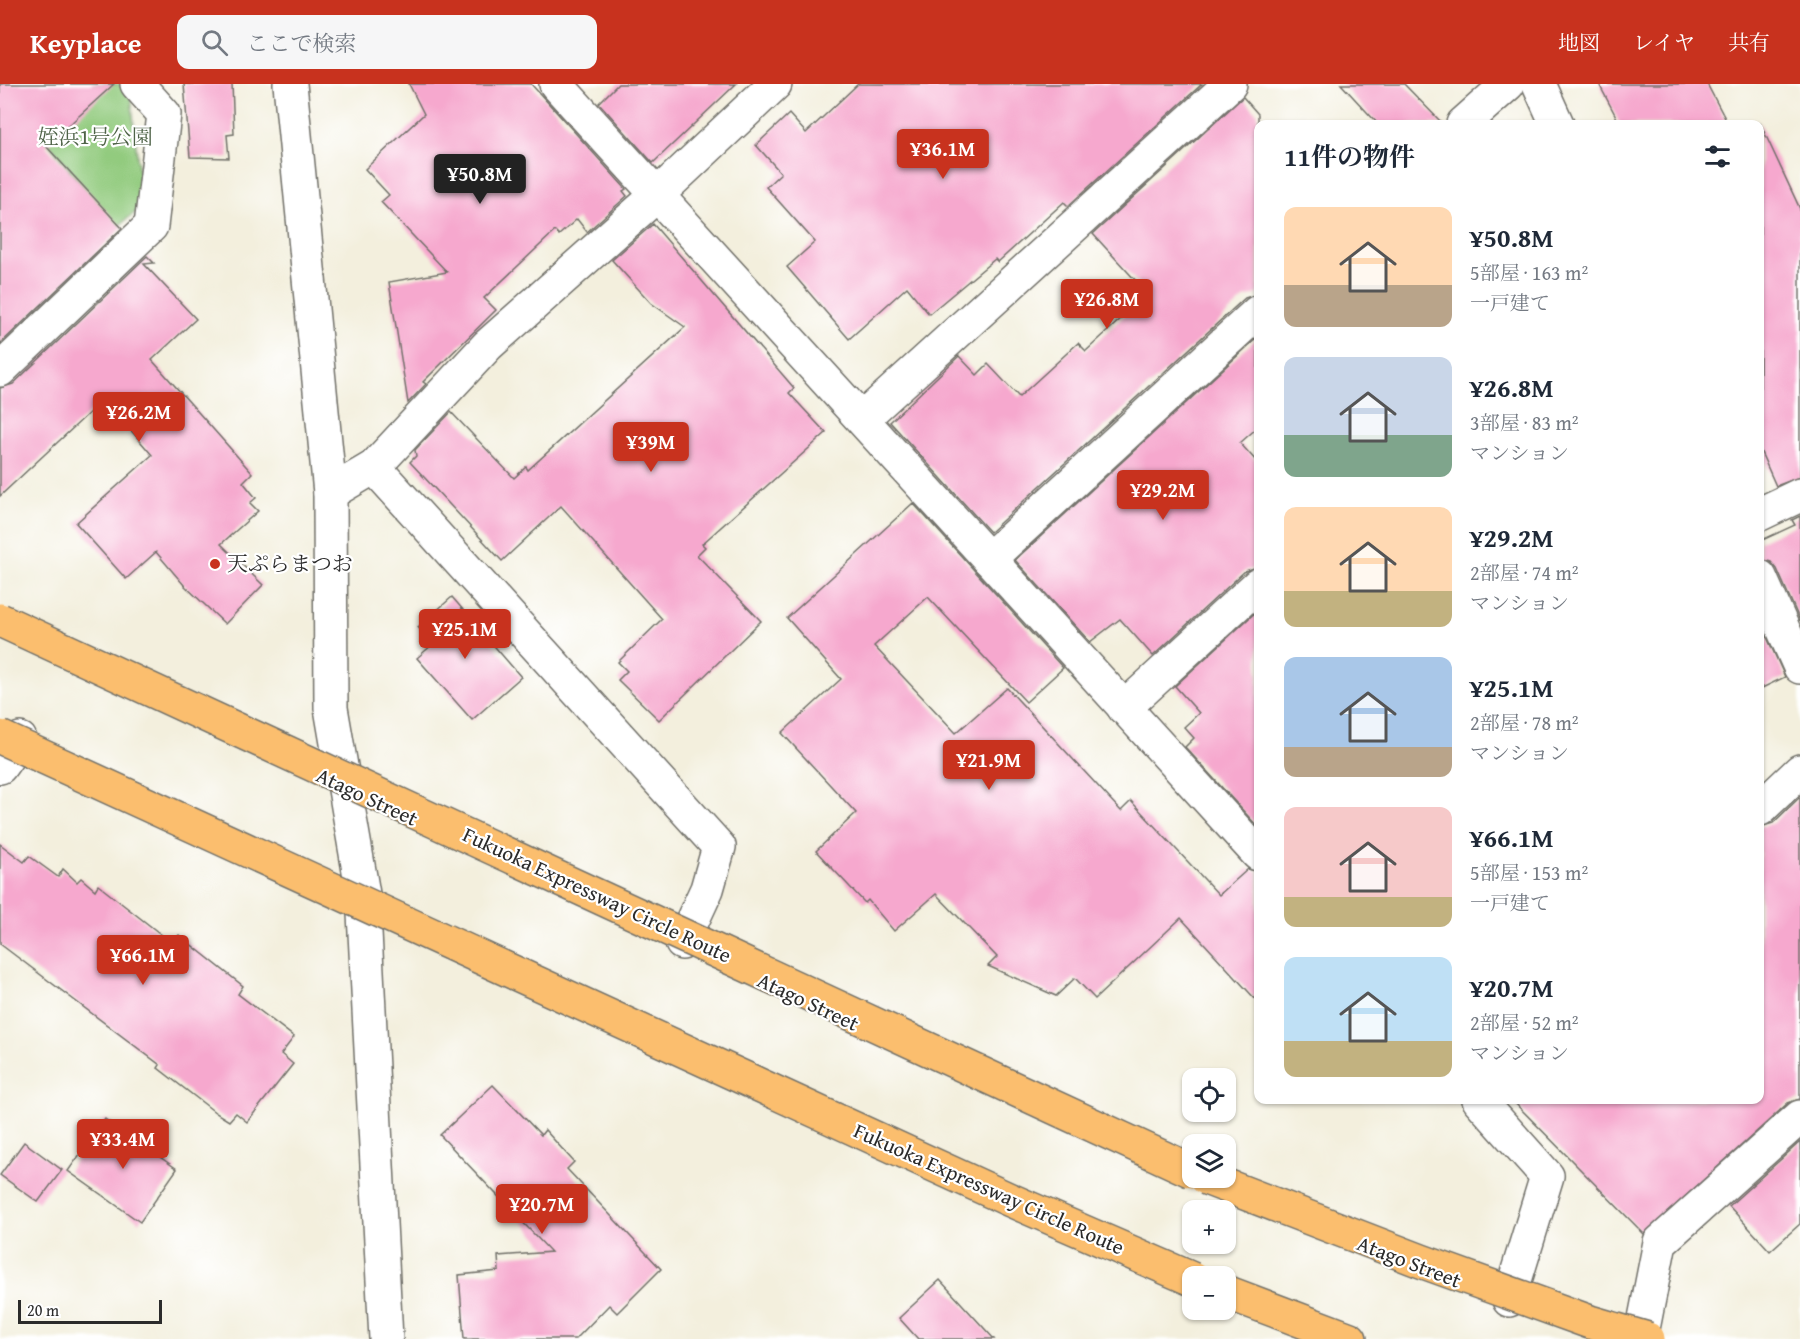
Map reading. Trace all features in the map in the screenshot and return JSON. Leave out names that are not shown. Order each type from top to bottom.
[{"type":"highway","name":"Fukuoka Expressway Circle Route","points":[[0,620],[1182,1166]]},
{"type":"highway","points":[[0,627],[75,654]]},
{"type":"highway","name":"Fukuoka Expressway Circle Route","points":[[7,735],[997,1194],[1182,1274]]},
{"type":"highway","points":[[1232,1188],[1421,1262],[1590,1322],[1648,1339]]},
{"type":"highway","points":[[1236,1296],[1349,1339]]},
{"type":"street","points":[[0,370],[151,226],[164,114],[137,84]]},
{"type":"street","points":[[290,84],[330,493],[331,708],[363,894],[386,1339]]},
{"type":"street","points":[[556,84],[1254,850]]},
{"type":"street","points":[[330,493],[374,467],[488,345],[657,195],[775,84]]},
{"type":"street","points":[[862,419],[1230,84]]},
{"type":"street","points":[[1468,120],[1508,84]]},
{"type":"street","points":[[1539,84],[1555,120]]},
{"type":"street","points":[[990,559],[1254,316]]},
{"type":"street","points":[[374,467],[719,847],[707,889],[682,943]]},
{"type":"street","points":[[1764,512],[1800,495]]},
{"type":"street","points":[[1764,586],[1800,667]]},
{"type":"street","points":[[1124,708],[1254,589]]},
{"type":"street","name":"Atago Street","points":[[0,627],[1008,1095],[1182,1172]]},
{"type":"street","points":[[0,767],[7,735],[363,894],[1182,1273]]},
{"type":"street","points":[[1764,804],[1800,771]]},
{"type":"street","points":[[1483,1104],[1548,1176],[1509,1300]]},
{"type":"street","points":[[1641,1339],[1660,1242],[1800,1116]]},
{"type":"street","name":"Atago Street","points":[[1218,1188],[1256,1205],[1509,1300],[1627,1339]]},
{"type":"green space","name":"姪浜1号公園","points":[[93,84],[130,84],[142,207],[116,228],[41,134]]},
{"type":"building","points":[[0,84],[114,84],[46,146],[122,228],[0,344]]},
{"type":"building","points":[[184,84],[232,84],[234,134],[227,135],[229,158],[190,157]]},
{"type":"building","points":[[409,84],[531,84],[626,189],[623,191],[627,196],[587,232],[577,219],[559,235],[555,231],[484,298],[496,310],[423,382],[426,384],[408,403],[389,282],[447,272],[381,202],[389,195],[365,169],[424,114]]},
{"type":"building","points":[[618,84],[736,84],[653,163],[599,103]]},
{"type":"building","points":[[858,84],[1202,84],[1068,206],[1064,202],[998,262],[995,259],[929,314],[907,287],[849,339],[787,267],[815,242],[766,187],[781,173],[756,145],[789,114],[806,133]]},
{"type":"building","points":[[1341,84],[1404,84],[1439,120],[1374,120]]},
{"type":"building","points":[[1599,84],[1707,84],[1726,120],[1618,120]]},
{"type":"building","points":[[1243,97],[1258,114],[1258,120],[1254,120],[1254,295],[1245,298],[990,532],[890,422],[959,356],[977,375],[988,364],[1019,397],[1078,343],[1086,351],[1148,294],[1093,234]]},
{"type":"building","points":[[1764,132],[1800,209],[1800,477],[1776,486],[1764,459]]},
{"type":"building","points":[[653,224],[794,388],[789,393],[826,433],[702,544],[705,547],[697,555],[761,621],[659,720],[618,680],[627,671],[618,662],[662,619],[561,506],[502,561],[410,462],[416,456],[415,450],[451,412],[514,478],[526,467],[528,470],[685,327],[651,303],[612,260]]},
{"type":"building","points":[[147,256],[154,263],[144,264],[196,319],[152,360],[252,473],[243,482],[256,498],[250,503],[258,511],[221,544],[263,585],[225,624],[184,585],[156,552],[126,579],[76,523],[152,455],[104,399],[0,496],[0,388],[13,384]]},
{"type":"building","points":[[1254,341],[1254,431],[1240,443],[1254,459],[1254,568],[1245,571],[1153,656],[1120,619],[1090,642],[1015,560]]},
{"type":"building","points":[[913,503],[1063,668],[1026,702],[928,597],[874,646],[956,733],[1007,688],[1121,811],[1131,801],[1219,895],[1248,869],[1254,871],[1254,998],[1181,918],[1095,999],[1075,978],[1056,996],[988,966],[997,957],[936,894],[894,931],[868,900],[865,903],[816,851],[856,813],[782,733],[841,679],[787,618]]},
{"type":"building","points":[[1800,516],[1800,621],[1777,569],[1771,562],[1764,560],[1764,539],[1795,525],[1792,520]]},
{"type":"building","points":[[452,597],[521,677],[472,720],[417,658],[433,644],[418,627]]},
{"type":"building","points":[[1254,614],[1254,823],[1185,747],[1194,738],[1184,727],[1199,713],[1175,686]]},
{"type":"building","points":[[1764,631],[1785,677],[1764,687]]},
{"type":"building","points":[[1800,797],[1800,1099],[1788,1103],[1644,1234],[1516,1104],[1764,1104],[1764,826],[1773,823]]},
{"type":"building","points":[[0,844],[24,862],[29,856],[58,877],[63,869],[77,882],[81,878],[95,890],[98,885],[172,943],[179,935],[243,986],[238,994],[294,1037],[281,1054],[293,1064],[247,1122],[236,1113],[229,1121],[216,1113],[158,1068],[160,1065],[0,944]]},
{"type":"building","points":[[493,1085],[541,1135],[545,1130],[574,1162],[567,1169],[661,1269],[617,1313],[609,1305],[576,1339],[464,1339],[459,1275],[499,1271],[498,1256],[551,1252],[440,1135]]},
{"type":"building","points":[[105,1119],[177,1169],[140,1222],[68,1171]]},
{"type":"building","points":[[24,1142],[62,1170],[38,1202],[0,1175]]},
{"type":"building","points":[[1800,1142],[1800,1224],[1770,1251],[1729,1206]]},
{"type":"building","points":[[940,1280],[994,1339],[918,1339],[899,1318]]},
{"type":"place","name":"天ぷらまつお","points":[[215,564]]}]
